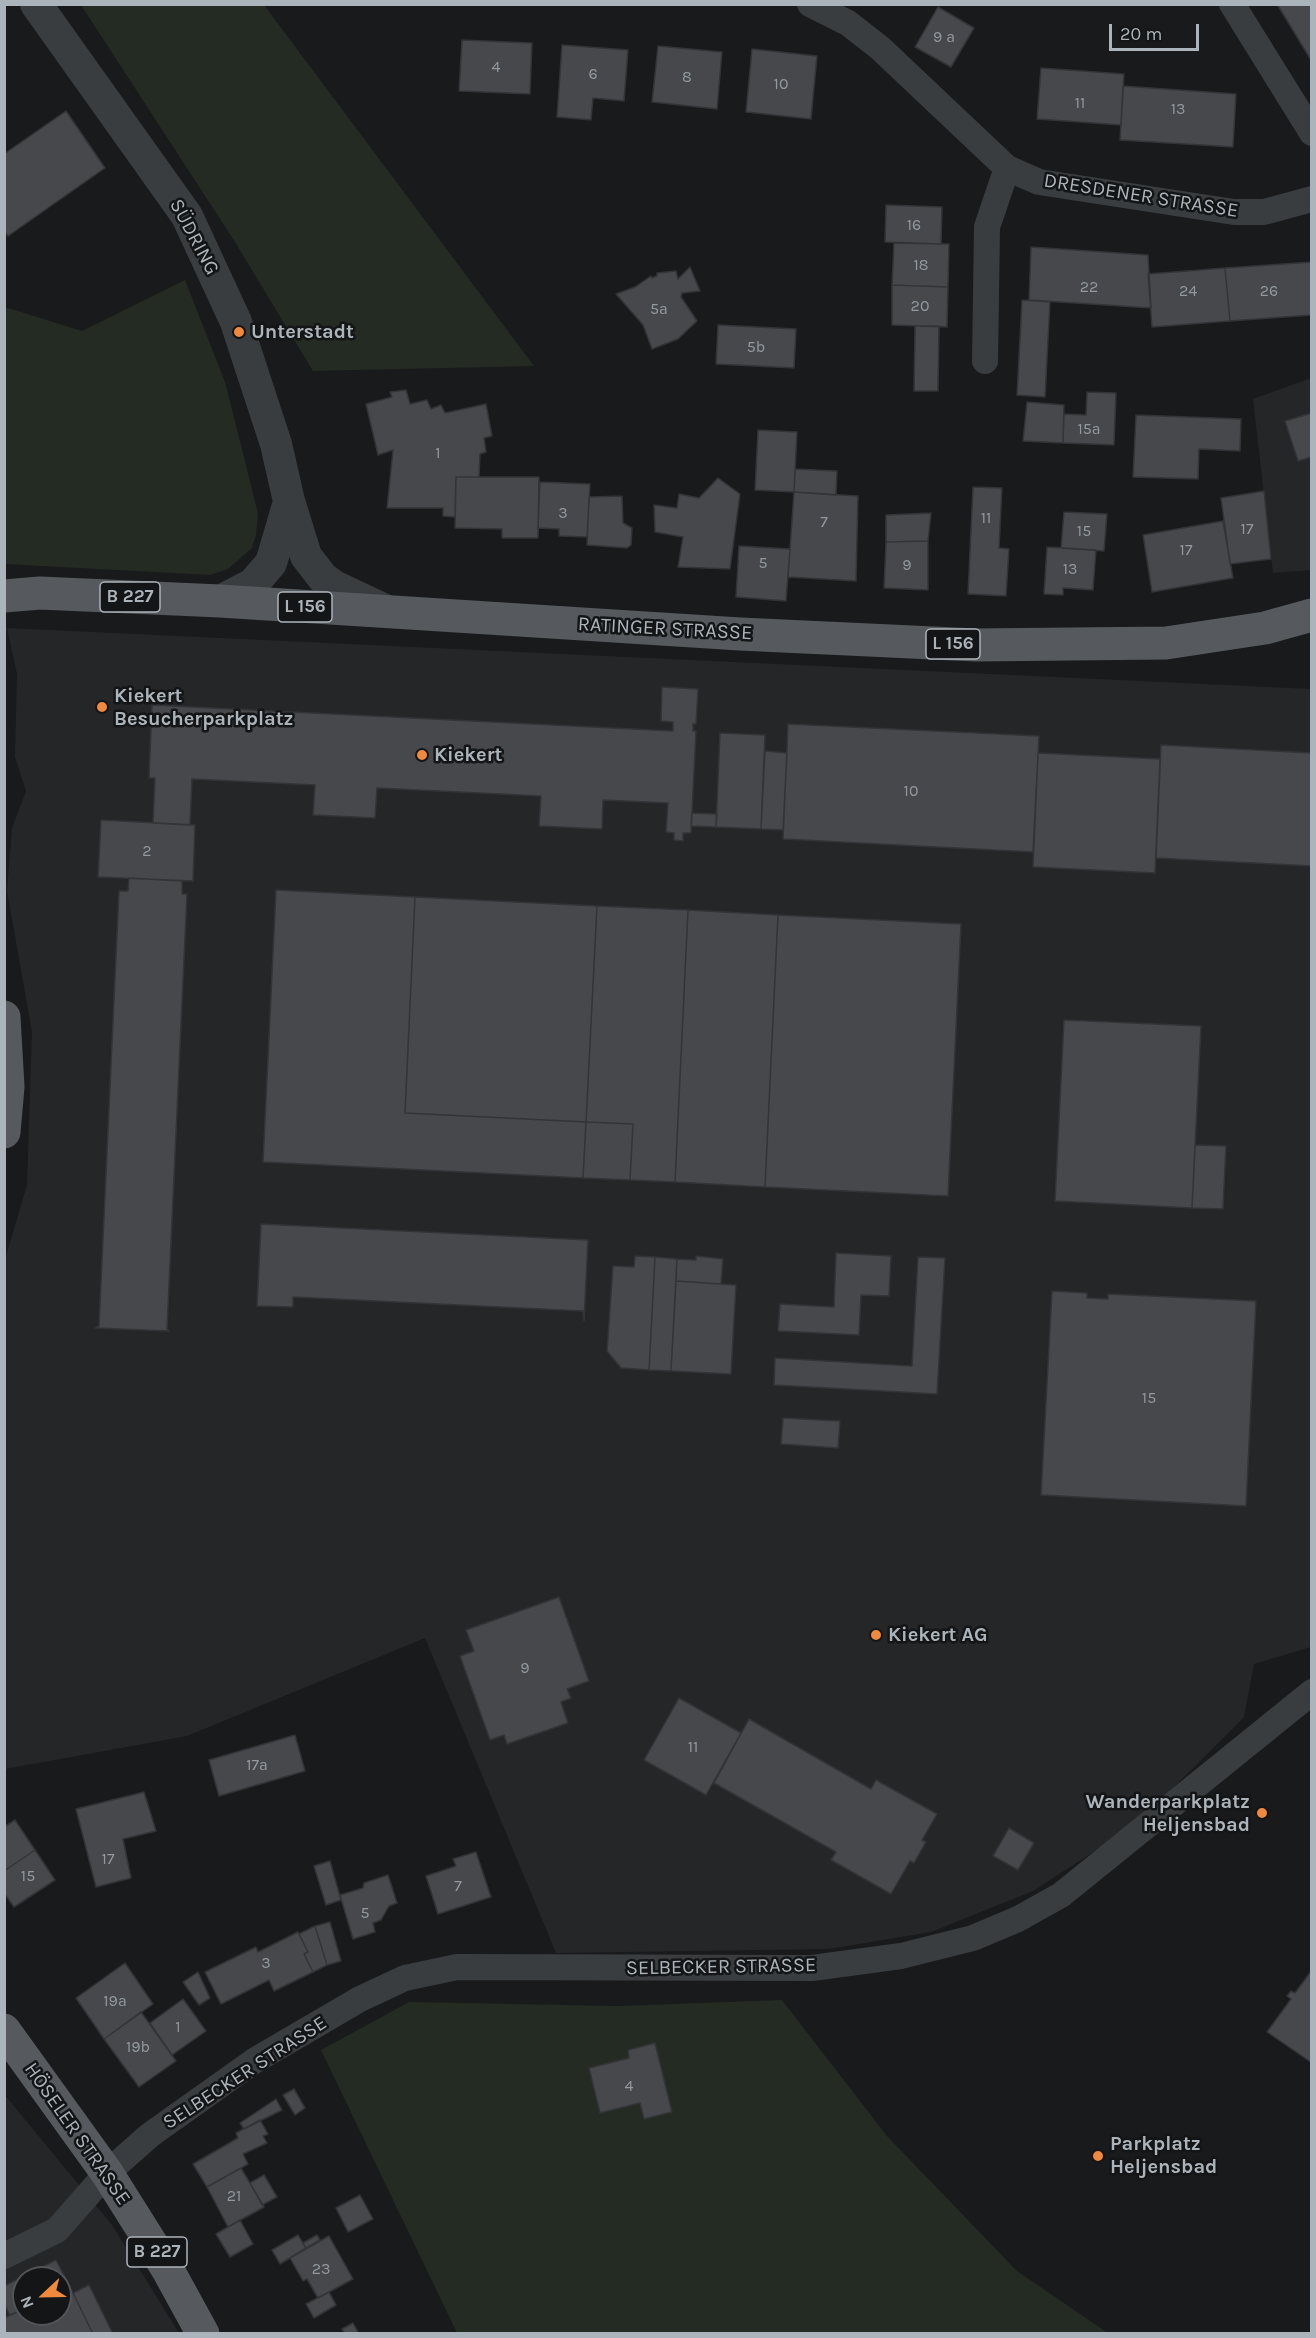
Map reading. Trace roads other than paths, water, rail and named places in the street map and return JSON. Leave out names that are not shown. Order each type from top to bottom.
[{"type":"main road","name":"RATINGER STRASSE","points":[[8,598],[220,601],[976,645],[1166,643],[1265,628],[1311,615]]},
{"type":"main road","points":[[4,1017],[8,1088],[4,1132]]},
{"type":"main road","name":"HÖSELER STRASSE","points":[[4,2030],[107,2173],[168,2270],[203,2334]]},
{"type":"street","name":"SÜDRING","points":[[36,4],[186,216],[236,322],[276,444],[289,501],[306,556],[323,578],[334,586],[389,612]]},
{"type":"street","name":"DRESDENER STRASSE","points":[[810,4],[848,23],[880,48],[1007,168],[1040,182],[1234,212],[1264,212],[1311,199]]},
{"type":"street","points":[[1232,4],[1311,133]]},
{"type":"street","points":[[985,361],[987,227],[1007,168]]},
{"type":"street","name":"SÜDRING","points":[[220,601],[253,584],[271,563],[289,501]]},
{"type":"street","name":"SELBECKER STRASSE","points":[[4,2256],[57,2230],[107,2173],[150,2135],[254,2061],[360,1999],[405,1978],[457,1967],[812,1968],[900,1956],[973,1938],[1018,1919],[1060,1895],[1311,1692]]},
{"type":"place","name":"Unterstadt","points":[[239,332]]},
{"type":"place","name":"Kiekert Besucherparkplatz","points":[[102,707]]},
{"type":"place","name":"Kiekert","points":[[422,755]]},
{"type":"place","name":"Kiekert AG","points":[[876,1635]]},
{"type":"place","name":"Wanderparkplatz Heljensbad","points":[[1262,1813]]},
{"type":"place","name":"Parkplatz Heljensbad","points":[[1098,2156]]}]
